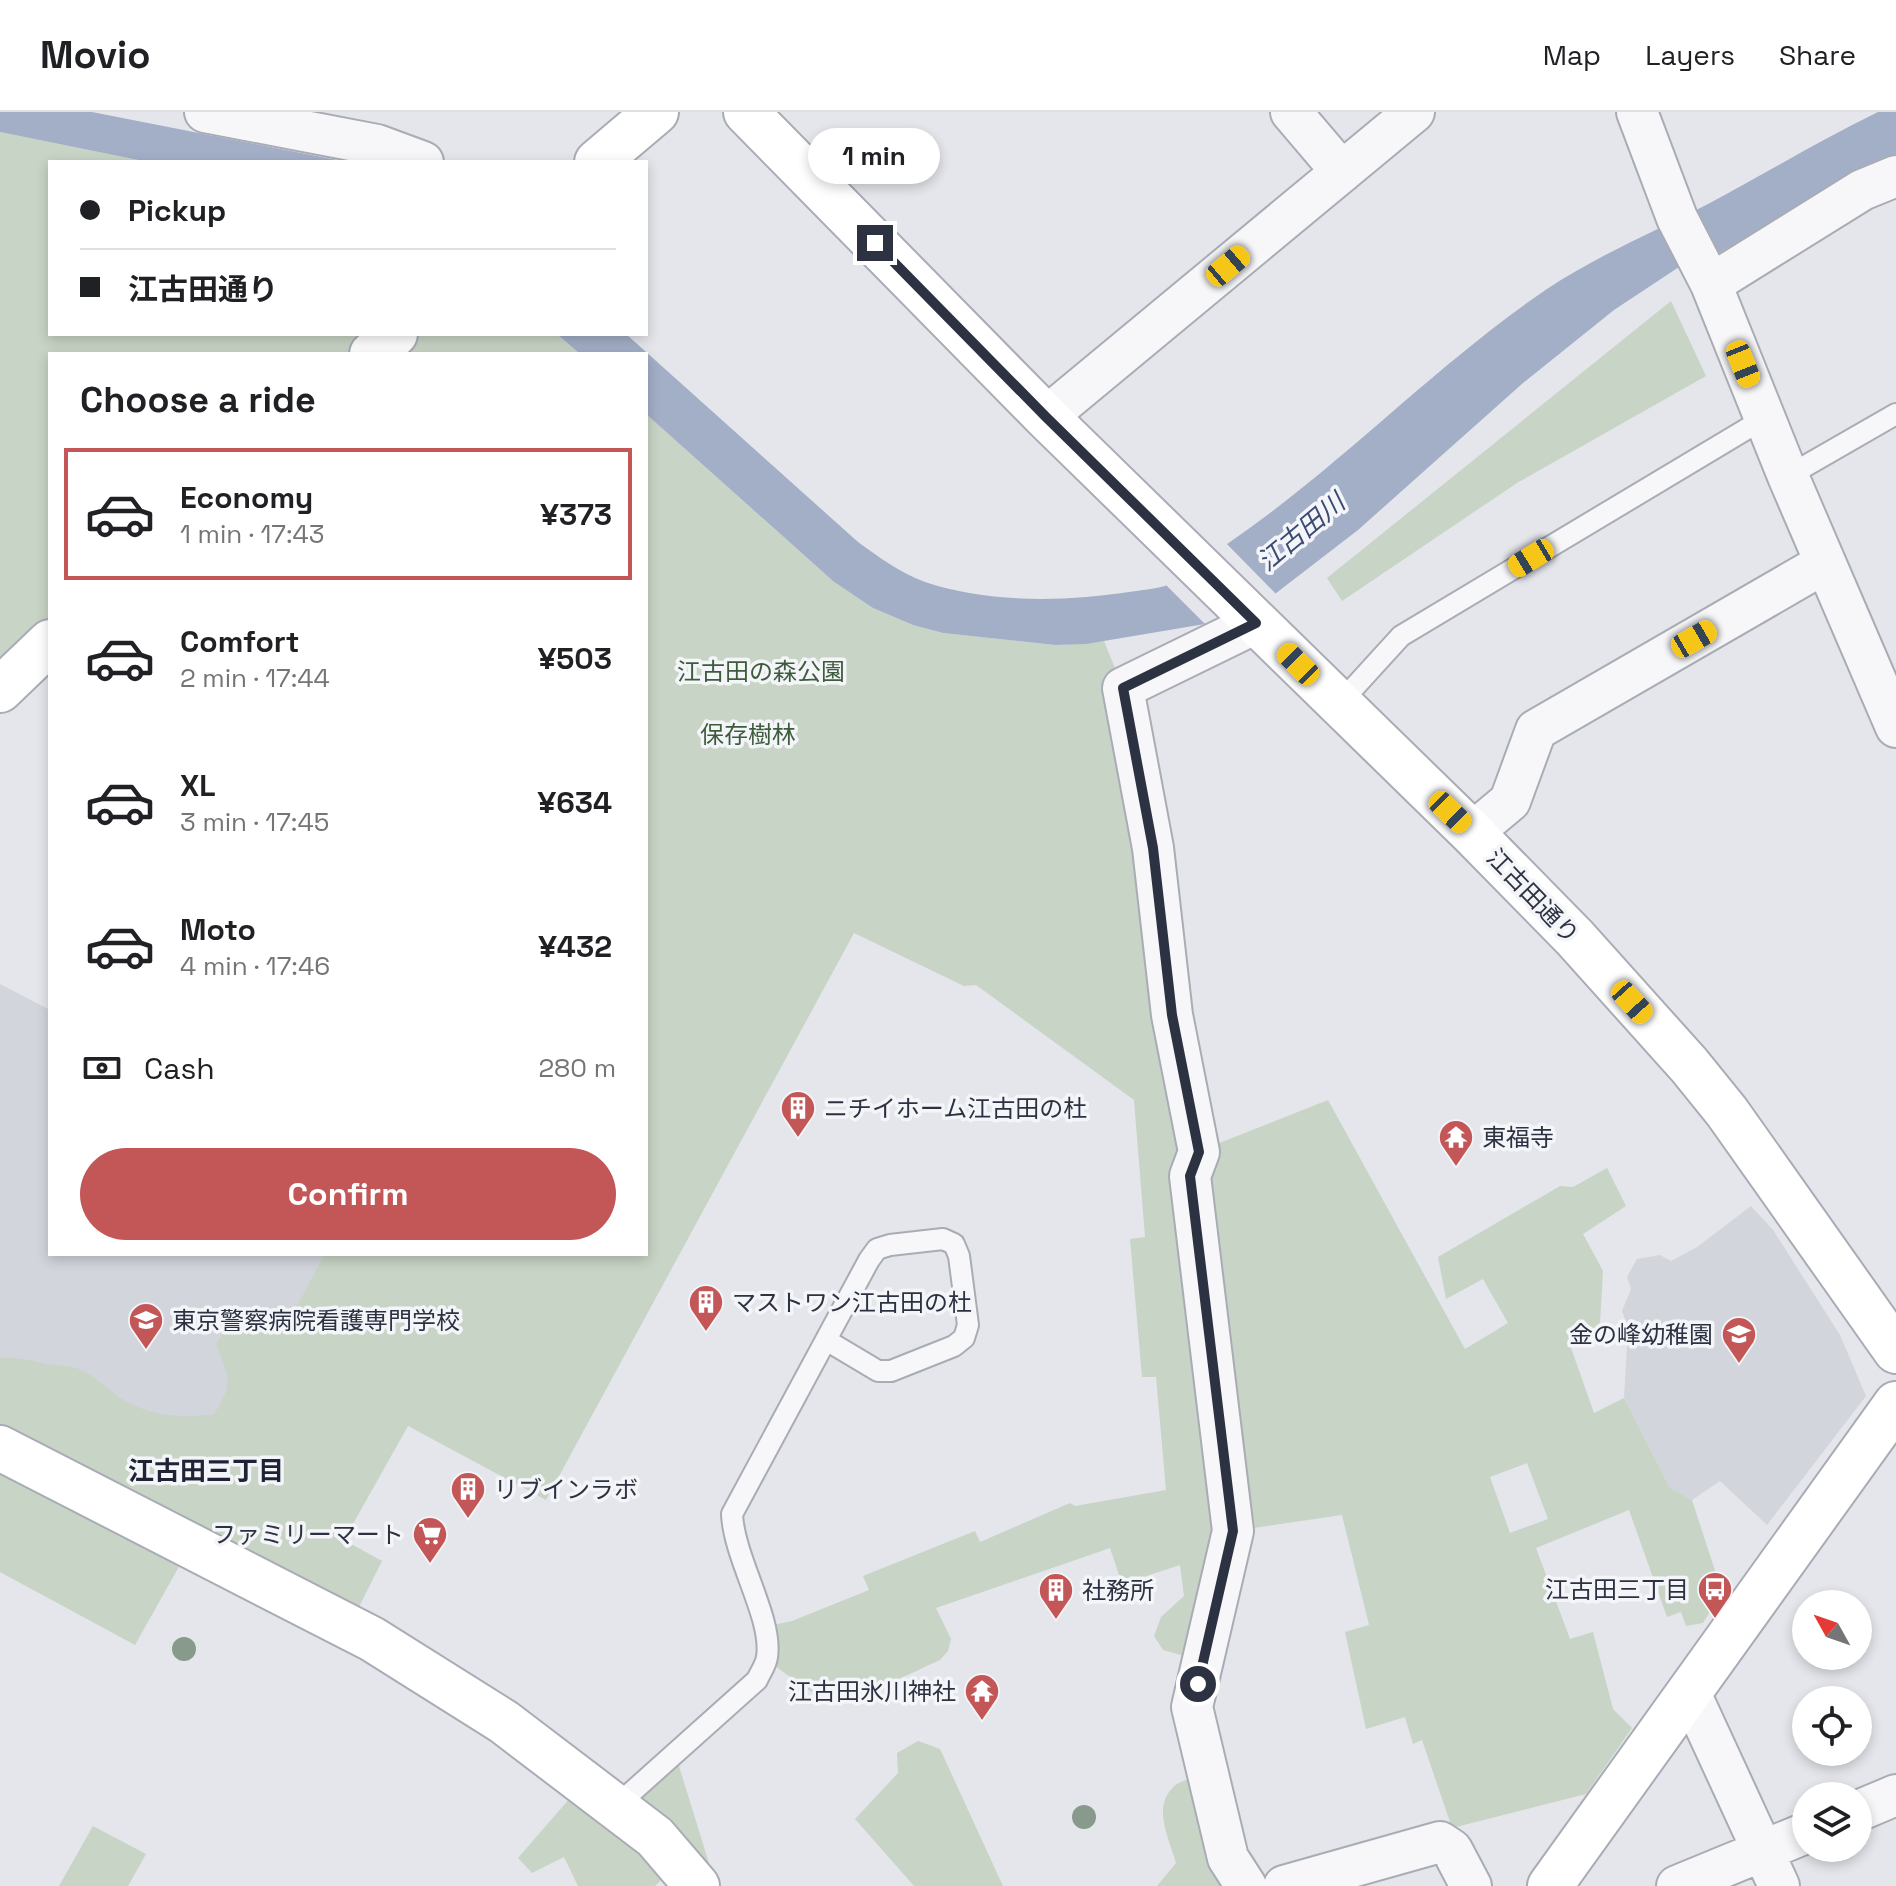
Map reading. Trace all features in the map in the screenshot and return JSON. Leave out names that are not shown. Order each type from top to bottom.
[{"type":"street","points":[[205,112],[377,145],[418,160]]},
{"type":"street","points":[[599,160],[656,112]]},
{"type":"street","name":"江古田通り","points":[[746,112],[1046,417],[1472,833],[1575,938],[1727,1112],[1896,1351]]},
{"type":"street","points":[[1291,112],[1342,172]]},
{"type":"street","points":[[1046,417],[1414,112]]},
{"type":"street","points":[[1637,112],[1677,218],[1711,284],[1788,476],[1896,727]]},
{"type":"street","points":[[1711,284],[1862,190],[1896,176]]},
{"type":"street","points":[[374,352],[393,336]]},
{"type":"street","points":[[1472,833],[1510,801],[1536,730],[1825,563]]},
{"type":"street","points":[[1246,1886],[1228,1858],[1192,1707],[1233,1531],[1190,1176],[1199,1152],[1172,1015],[1153,848],[1123,688],[1249,616]]},
{"type":"street","points":[[0,690],[48,644]]},
{"type":"street","points":[[1550,1886],[1896,1404]]},
{"type":"street","points":[[0,1448],[372,1639],[504,1722],[655,1837],[697,1886]]},
{"type":"street","points":[[1690,1693],[1771,1869]]},
{"type":"street","points":[[1872,1805],[1896,1795]]},
{"type":"street","points":[[1284,1886],[1440,1842],[1452,1850],[1471,1886]]},
{"type":"street","points":[[1677,1886],[1771,1869],[1792,1847]]},
{"type":"lane","points":[[1788,476],[1896,414]]},
{"type":"lane","points":[[1339,704],[1401,636],[1765,418]]},
{"type":"lane","points":[[615,1807],[757,1680],[767,1660],[768,1637],[733,1533],[732,1514],[826,1340],[877,1249],[943,1239],[954,1244],[959,1256],[968,1325],[964,1338],[954,1346],[891,1371],[878,1371],[826,1340]]},
{"type":"shaded area","name":"東京警察病院看護専門学校","points":[[0,984],[48,1009],[48,1256],[342,1256],[191,1546],[0,1448]]},
{"type":"shaded area","name":"金の峰幼稚園","points":[[1751,1206],[1773,1230],[1840,1335],[1866,1396],[1767,1525],[1720,1481],[1692,1500],[1670,1488],[1624,1398],[1628,1327],[1622,1311],[1631,1289],[1627,1277],[1637,1259],[1660,1255],[1671,1261],[1697,1247]]},
{"type":"green space","points":[[0,132],[138,160],[48,160],[48,336],[559,336],[578,352],[48,352],[48,646],[0,694]]},
{"type":"green space","points":[[1671,301],[1706,376],[1517,483],[1342,601],[1327,578]]},
{"type":"green space","points":[[648,416],[824,573],[873,608],[913,625],[943,633],[1055,645],[1104,641],[1123,688],[1199,1151],[1328,1100],[1465,1349],[1508,1323],[1483,1279],[1446,1299],[1438,1257],[1560,1186],[1573,1187],[1607,1168],[1626,1206],[1583,1234],[1603,1271],[1600,1323],[1570,1345],[1594,1413],[1624,1398],[1670,1488],[1692,1500],[1722,1592],[1703,1623],[1686,1626],[1681,1612],[1667,1617],[1629,1510],[1536,1548],[1570,1639],[1593,1632],[1613,1709],[1632,1728],[1586,1794],[1452,1828],[1422,1740],[1413,1744],[1405,1717],[1366,1729],[1345,1632],[1369,1625],[1342,1515],[1233,1531],[1203,1661],[1163,1650],[1154,1636],[1161,1617],[1184,1596],[1180,1565],[1122,1584],[1110,1548],[936,1608],[951,1639],[948,1651],[940,1660],[845,1700],[828,1700],[810,1691],[767,1660],[764,1627],[792,1621],[869,1590],[863,1576],[975,1531],[980,1542],[1070,1503],[1075,1506],[1166,1490],[1156,1377],[1142,1377],[1130,1239],[1145,1237],[1134,1100],[976,985],[964,986],[854,933],[546,1500],[408,1426],[344,1540],[382,1561],[349,1627],[190,1547],[135,1645],[0,1572],[0,1358],[75,1368],[90,1375],[119,1397],[152,1412],[177,1416],[214,1414],[227,1387],[226,1372],[216,1344],[227,1328],[280,1325],[298,1304],[324,1256],[648,1256]],"holes":[[[1527,1463],[1548,1519],[1510,1533],[1490,1477]]]},
{"type":"green space","points":[[918,1741],[940,1749],[1003,1886],[914,1886],[855,1819],[898,1773],[897,1753]]},
{"type":"green space","points":[[675,1753],[716,1886],[678,1864],[655,1886],[578,1886],[564,1857],[532,1873],[518,1858],[583,1783],[615,1807]]},
{"type":"green space","points":[[1208,1774],[1237,1886],[1157,1886],[1176,1863],[1164,1822],[1164,1801],[1177,1784]]},
{"type":"green space","points":[[93,1826],[146,1854],[128,1886],[59,1886]]},
{"type":"water","points":[[0,112],[92,112],[337,160],[138,160],[0,132]]},
{"type":"water","name":"江古田川","points":[[1878,112],[1896,112],[1896,156],[1845,181],[1714,256],[1679,267],[1614,310],[1523,383],[1358,530],[1271,597],[1205,624],[1086,644],[1055,645],[943,633],[913,625],[873,608],[833,581],[648,416],[648,354],[858,542],[890,564],[925,582],[975,594],[1026,599],[1078,598],[1165,586],[1180,579],[1311,481],[1466,350],[1547,289]]},
{"type":"water","points":[[559,336],[628,336],[646,352],[578,352]]},
{"type":"pier","points":[[1224,541],[1278,596],[1208,627],[1164,583]]},
{"type":"place","name":"ニチイホーム江古田の杜","points":[[798,1139]]},
{"type":"place","name":"東福寺","points":[[1456,1168]]},
{"type":"place","name":"マストワン江古田の杜","points":[[706,1333]]},
{"type":"place","name":"東京警察病院看護専門学校","points":[[146,1351]]},
{"type":"place","name":"金の峰幼稚園","points":[[1739,1365]]},
{"type":"place","name":"リブインラボ","points":[[468,1520]]},
{"type":"place","name":"ファミリーマート","points":[[430,1565]]},
{"type":"place","name":"江古田三丁目","points":[[1715,1620]]},
{"type":"place","name":"社務所","points":[[1056,1621]]},
{"type":"place","name":"江古田氷川神社","points":[[982,1722]]},
{"type":"district","name":"江古田三丁目","points":[[206,1471]]},
{"type":"route","points":[[875,243],[1046,417],[1256,623],[1123,688],[1153,848],[1172,1015],[1199,1152],[1190,1176],[1233,1531],[1198,1684]]},
{"type":"park label","name":"江古田の森公園","points":[[761,671]]},
{"type":"park label","name":"保存樹林","points":[[748,734]]}]
